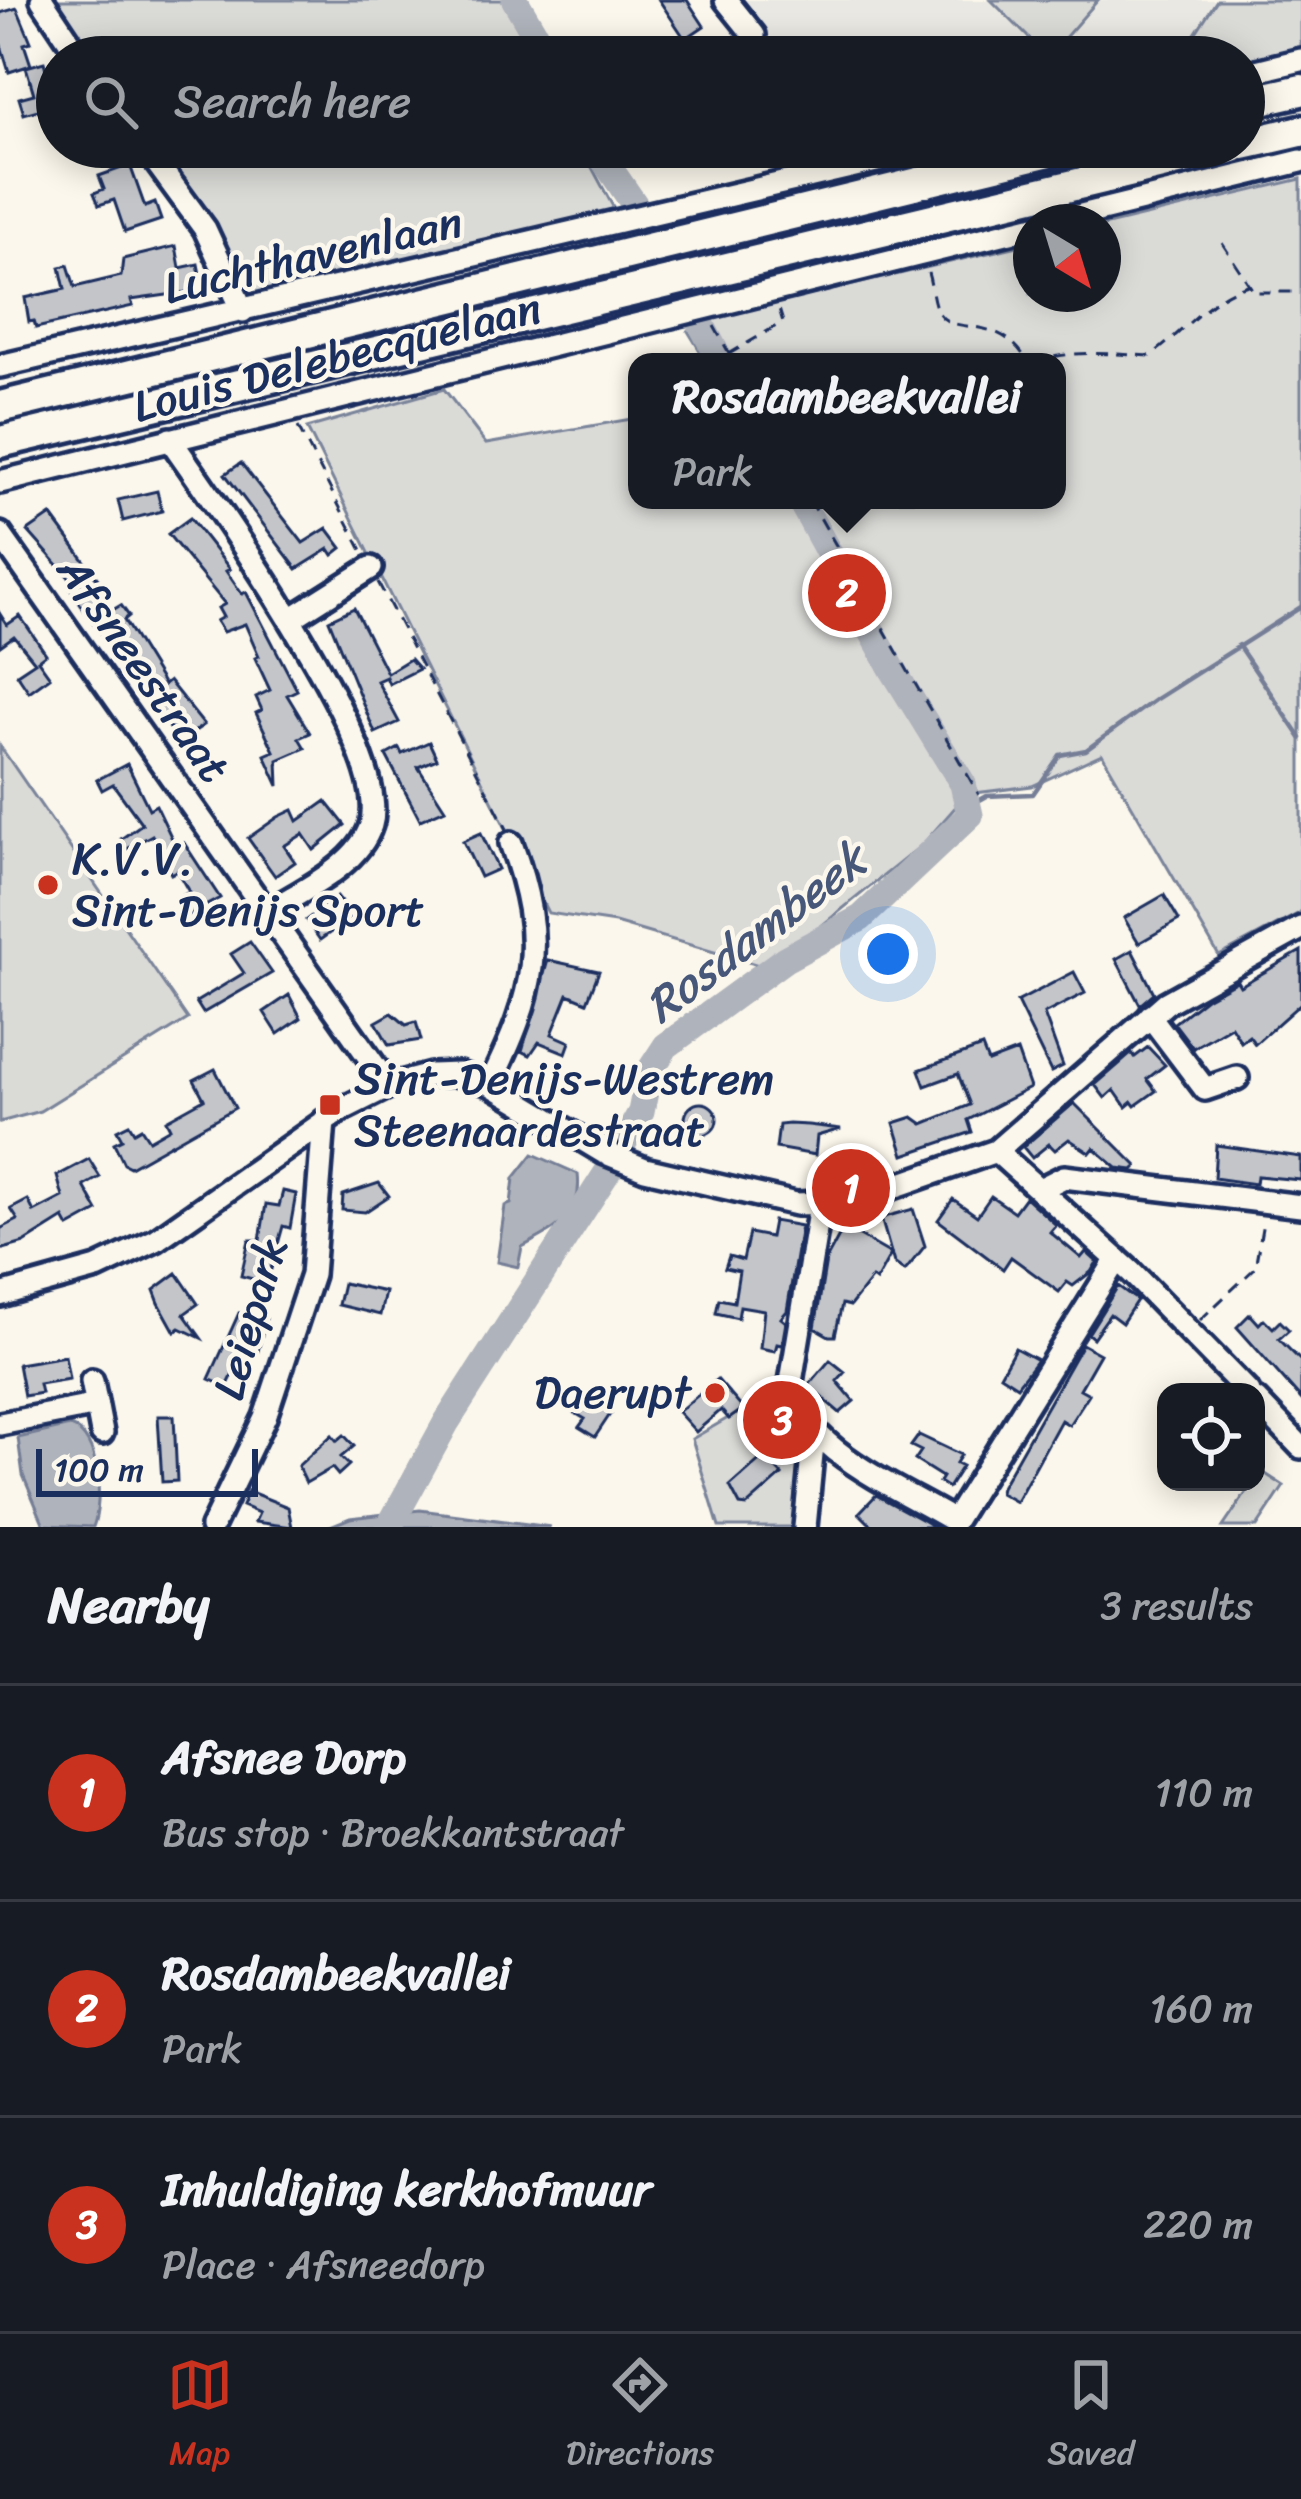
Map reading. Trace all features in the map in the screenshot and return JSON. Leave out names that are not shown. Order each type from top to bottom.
[{"type":"highway","points":[[1265,99],[1301,90]]},
{"type":"highway","points":[[1265,140],[1301,131]]},
{"type":"highway","points":[[0,407],[980,168]]},
{"type":"highway","points":[[0,442],[1146,168]]},
{"type":"street","points":[[42,0],[66,36]]},
{"type":"street","points":[[726,0],[754,34]]},
{"type":"street","points":[[1265,69],[1301,60]]},
{"type":"street","points":[[1121,205],[1301,161]]},
{"type":"street","points":[[160,168],[205,230],[243,311]]},
{"type":"street","name":"Luchthavenlaan","points":[[0,366],[848,168]]},
{"type":"street","name":"Louis Delebecquelaan","points":[[0,482],[1013,231]]},
{"type":"street","points":[[170,439],[292,617],[370,786],[372,824],[350,857],[268,912]]},
{"type":"street","name":"Afsneestraat","points":[[0,534],[389,1086]]},
{"type":"street","points":[[292,617],[371,568]]},
{"type":"street","points":[[490,1084],[522,1015],[536,959],[532,911],[511,843]]},
{"type":"street","points":[[0,1295],[97,1268],[156,1240],[324,1121],[389,1086],[459,1074],[490,1084],[603,1152],[738,1194],[820,1206],[890,1191],[995,1151],[1150,1016],[1301,928]]},
{"type":"street","points":[[1150,1016],[1205,1089],[1237,1078]]},
{"type":"street","name":"Leiepark","points":[[212,1527],[265,1417],[312,1275],[324,1121]]},
{"type":"street","points":[[995,1151],[1117,1259],[1239,1383]]},
{"type":"street","points":[[1040,1189],[1064,1177],[1301,1206]]},
{"type":"street","points":[[820,1206],[791,1382],[794,1407],[814,1434],[954,1520],[1117,1259]]},
{"type":"street","points":[[92,1381],[92,1406],[102,1433]]},
{"type":"street","points":[[0,1424],[92,1406]]},
{"type":"street","points":[[1265,1409],[1301,1447]]},
{"type":"street","points":[[805,1527],[814,1434]]},
{"type":"path","points":[[1222,244],[1248,285],[1267,296],[1301,292]]},
{"type":"path","points":[[922,254],[939,314],[952,324],[991,327],[1014,338],[1025,353]]},
{"type":"path","points":[[1066,354],[1082,351],[1109,358],[1150,356],[1197,312],[1226,292],[1248,285]]},
{"type":"path","points":[[714,326],[729,353],[783,322],[776,299]]},
{"type":"path","points":[[289,410],[511,843]]},
{"type":"path","points":[[815,509],[979,795]]},
{"type":"path","points":[[1189,1331],[1255,1268],[1266,1202]]},
{"type":"path","points":[[777,1458],[794,1407]]},
{"type":"shaded area","points":[[51,0],[507,0],[523,36],[76,36]]},
{"type":"shaded area","points":[[712,0],[991,0],[1027,36],[739,36]]},
{"type":"shaded area","points":[[991,0],[1098,0],[1066,36],[1027,36]]},
{"type":"shaded area","points":[[1098,0],[1217,0],[1194,36],[1068,36]]},
{"type":"shaded area","points":[[1217,0],[1301,0],[1301,47],[1265,56],[1265,36],[1194,36]]},
{"type":"shaded area","points":[[170,168],[592,168],[617,214],[257,298],[245,291],[218,236]]},
{"type":"shaded area","points":[[1301,179],[1301,912],[1219,956],[1102,754],[1032,786],[967,794],[922,845],[769,968],[615,923],[548,913],[307,428],[444,389],[486,444],[628,420],[628,509],[1066,509],[1066,353],[701,353],[688,331],[713,318],[1013,247],[1013,312],[1121,312],[1121,222]]},
{"type":"shaded area","name":"K.V.V. Sint-Denijs Sport","points":[[0,746],[188,1019],[40,1111],[0,1122]]},
{"type":"shaded area","points":[[533,1154],[578,1174],[578,1189],[565,1219],[522,1247],[518,1267],[497,1262],[514,1178]]},
{"type":"shaded area","points":[[735,1414],[781,1421],[796,1436],[802,1481],[792,1527],[719,1527],[692,1439]]},
{"type":"shaded area","points":[[70,1426],[80,1432],[94,1456],[98,1502],[93,1527],[44,1525],[23,1475],[18,1438]]},
{"type":"shaded area","points":[[1265,1474],[1284,1486],[1257,1527],[1223,1527],[1247,1491],[1265,1491]]},
{"type":"shaded area","points":[[420,1510],[551,1527],[328,1527],[350,1518]]},
{"type":"building","points":[[659,0],[687,0],[704,26],[683,36]]},
{"type":"building","points":[[17,8],[31,42],[24,44],[31,65],[9,72],[0,42],[0,13]]},
{"type":"building","points":[[36,64],[36,111],[24,114],[19,98],[34,94],[26,67]]},
{"type":"building","points":[[131,168],[145,207],[155,203],[161,220],[125,232],[114,200],[99,205],[94,193],[104,189],[99,176]]},
{"type":"building","points":[[176,246],[180,268],[198,264],[203,290],[131,300],[133,306],[36,328],[34,321],[29,322],[25,298],[65,289],[60,267],[68,265],[75,287],[121,276],[123,259]]},
{"type":"building","points":[[241,463],[303,543],[327,528],[342,548],[333,555],[329,549],[297,569],[225,474]]},
{"type":"building","points":[[157,491],[162,511],[123,521],[118,500]]},
{"type":"building","points":[[51,515],[98,579],[92,584],[111,611],[121,605],[129,616],[124,620],[164,685],[169,681],[204,725],[179,742],[106,632],[102,634],[86,613],[68,585],[73,582],[28,531]]},
{"type":"building","points":[[190,518],[230,569],[226,571],[242,594],[246,592],[297,690],[287,695],[310,733],[299,738],[305,748],[278,760],[279,786],[265,755],[274,751],[256,713],[262,710],[256,697],[270,690],[245,624],[223,632],[216,621],[223,617],[218,608],[225,604],[168,534]]},
{"type":"building","points":[[354,608],[387,673],[410,659],[419,669],[389,684],[386,677],[377,681],[399,722],[375,733],[329,620]]},
{"type":"building","points":[[0,614],[7,625],[20,616],[46,654],[38,660],[50,677],[29,692],[17,674],[35,662],[14,636],[0,646]]},
{"type":"building","points":[[429,742],[437,759],[418,767],[445,809],[420,820],[386,755],[399,748],[402,754]]},
{"type":"building","points":[[127,764],[149,809],[156,805],[176,847],[184,843],[220,898],[183,918],[174,900],[189,892],[177,871],[171,874],[152,835],[127,849],[121,839],[142,824],[113,784],[102,790],[97,780]]},
{"type":"building","points":[[326,801],[345,825],[314,850],[303,834],[284,846],[295,862],[275,876],[248,838],[278,817],[293,810],[298,821]]},
{"type":"building","points":[[481,833],[498,869],[480,877],[463,841]]},
{"type":"building","points":[[1164,895],[1179,920],[1139,943],[1124,918]]},
{"type":"building","points":[[337,897],[352,917],[320,940],[306,920]]},
{"type":"building","points":[[250,942],[272,973],[203,1013],[196,1002],[244,973],[231,954]]},
{"type":"building","points":[[1132,950],[1154,993],[1140,1005],[1116,959]]},
{"type":"building","points":[[1301,951],[1301,1003],[1255,1044],[1249,1036],[1241,1042],[1231,1026],[1193,1048],[1174,1023],[1206,998],[1237,981],[1240,986]]},
{"type":"building","points":[[548,960],[599,971],[587,1002],[568,994],[552,1034],[570,1042],[566,1053],[539,1042],[530,1055],[522,1051]]},
{"type":"building","points":[[1074,972],[1085,993],[1044,1014],[1063,1066],[1051,1072],[1017,1002]]},
{"type":"building","points":[[289,995],[301,1018],[278,1034],[264,1012]]},
{"type":"building","points":[[392,1013],[406,1025],[416,1022],[421,1040],[389,1045],[376,1022]]},
{"type":"building","points":[[982,1047],[988,1062],[1017,1051],[1030,1088],[968,1120],[972,1132],[904,1155],[894,1123],[913,1117],[923,1124],[970,1105],[958,1074],[925,1086],[919,1070]]},
{"type":"building","points":[[1148,1047],[1165,1065],[1147,1079],[1156,1091],[1135,1106],[1132,1102],[1126,1107],[1114,1090],[1105,1098],[1095,1085],[1132,1053],[1135,1057]]},
{"type":"building","points":[[215,1069],[235,1108],[130,1167],[124,1164],[114,1143],[122,1139],[117,1130],[129,1124],[134,1132],[141,1128],[149,1140],[170,1128],[166,1120],[204,1099],[194,1080]]},
{"type":"building","points":[[701,1103],[712,1108],[717,1119],[712,1130],[701,1135],[690,1130],[685,1119],[690,1108]]},
{"type":"building","points":[[1074,1103],[1137,1166],[1133,1170],[1117,1168],[1094,1148],[1090,1153],[1069,1139],[1055,1150],[1049,1144],[1032,1158],[1023,1147]]},
{"type":"building","points":[[779,1125],[841,1129],[817,1136],[815,1155],[776,1148]]},
{"type":"building","points":[[1216,1145],[1301,1157],[1301,1180],[1257,1176],[1256,1184],[1214,1178]]},
{"type":"building","points":[[89,1159],[100,1177],[84,1186],[98,1211],[69,1227],[64,1218],[24,1243],[0,1250],[0,1229],[18,1220],[11,1209],[28,1200],[34,1212],[63,1197],[57,1176]]},
{"type":"building","points":[[379,1183],[389,1196],[365,1212],[342,1210],[343,1195]]},
{"type":"building","points":[[283,1191],[296,1194],[290,1228],[283,1226],[266,1287],[251,1284],[253,1279],[241,1276],[249,1240],[260,1240],[266,1204],[279,1206]]},
{"type":"building","points":[[991,1196],[1014,1212],[1025,1197],[1056,1225],[1050,1232],[1081,1258],[1086,1252],[1097,1262],[1091,1272],[1073,1286],[1067,1282],[1059,1292],[1011,1257],[1003,1269],[938,1220],[953,1199],[977,1216]]},
{"type":"building","points":[[913,1209],[925,1246],[905,1271],[894,1263],[881,1218]]},
{"type":"building","points":[[773,1221],[801,1226],[787,1311],[781,1318],[786,1322],[782,1345],[777,1344],[775,1351],[760,1348],[764,1310],[740,1306],[738,1318],[716,1313],[719,1299],[734,1302],[739,1271],[725,1268],[729,1256],[743,1260],[749,1233],[770,1237]]},
{"type":"building","points":[[844,1227],[891,1254],[876,1281],[872,1278],[850,1306],[842,1304],[835,1336],[829,1336],[815,1328],[826,1260]]},
{"type":"building","points":[[177,1273],[198,1304],[184,1314],[201,1338],[180,1328],[175,1332],[154,1290]]},
{"type":"building","points":[[343,1283],[385,1292],[380,1315],[338,1305]]},
{"type":"building","points":[[1118,1286],[1137,1300],[1122,1323],[1110,1314],[1093,1338],[1088,1334]]},
{"type":"building","points":[[239,1313],[266,1319],[258,1351],[245,1349],[227,1387],[209,1379]]},
{"type":"building","points":[[1250,1314],[1259,1324],[1264,1319],[1273,1328],[1280,1321],[1289,1330],[1279,1339],[1301,1361],[1301,1399],[1237,1327]]},
{"type":"building","points":[[1082,1344],[1100,1354],[1080,1389],[1089,1394],[1069,1425],[1061,1420],[1016,1502],[1000,1493],[1001,1487]]},
{"type":"building","points":[[1015,1348],[1037,1360],[1017,1386],[1000,1375]]},
{"type":"building","points":[[65,1356],[69,1379],[39,1384],[41,1393],[24,1396],[18,1364]]},
{"type":"building","points":[[830,1360],[845,1372],[837,1381],[854,1401],[840,1413],[808,1386]]},
{"type":"building","name":"Daerupt","points":[[717,1379],[743,1409],[729,1419],[721,1410],[696,1432],[678,1412]]},
{"type":"building","points":[[580,1393],[611,1413],[595,1437],[579,1427],[585,1419],[570,1410]]},
{"type":"building","points":[[158,1416],[174,1416],[177,1481],[162,1482]]},
{"type":"building","points":[[332,1435],[337,1441],[344,1435],[354,1446],[341,1457],[349,1465],[338,1475],[332,1468],[306,1483],[298,1466]]},
{"type":"building","points":[[919,1435],[961,1455],[956,1463],[962,1466],[948,1488],[939,1482],[942,1477],[915,1460],[921,1451],[911,1446]]},
{"type":"building","points":[[764,1456],[782,1475],[747,1506],[740,1505],[730,1486]]},
{"type":"building","points":[[248,1491],[288,1507],[292,1527],[255,1522],[259,1513],[242,1506]]},
{"type":"building","points":[[876,1495],[934,1527],[873,1527],[859,1513]]},
{"type":"waterway","name":"Rosdambeek","points":[[515,0],[536,36]]},
{"type":"waterway","name":"Rosdambeek","points":[[609,168],[639,211]]},
{"type":"waterway","name":"Rosdambeek","points":[[697,316],[716,353]]},
{"type":"waterway","name":"Rosdambeek","points":[[623,1144],[641,1112],[649,1072],[666,1046],[785,959],[861,918],[970,815],[963,784],[893,670],[805,509]]},
{"type":"waterway","points":[[971,805],[987,796],[1033,794],[1060,755],[1086,750],[1156,699],[1301,607]]},
{"type":"waterway","points":[[1238,645],[1301,738]]},
{"type":"waterway","name":"Rosdambeek","points":[[389,1527],[446,1423],[610,1168]]},
{"type":"waterway","points":[[570,1214],[577,1218]]},
{"type":"place","name":"Rosdambeekvallei","points":[[847,593]]},
{"type":"place","name":"K.V.V. Sint-Denijs Sport","points":[[48,885]]},
{"type":"place","name":"Sint-Denijs-Westrem Steenaardestraat","points":[[330,1105]]},
{"type":"place","name":"Afsnee Dorp","points":[[851,1188]]},
{"type":"place","name":"Daerupt","points":[[715,1393]]},
{"type":"place","name":"Inhuldiging kerkhofmuur","points":[[782,1420]]}]
